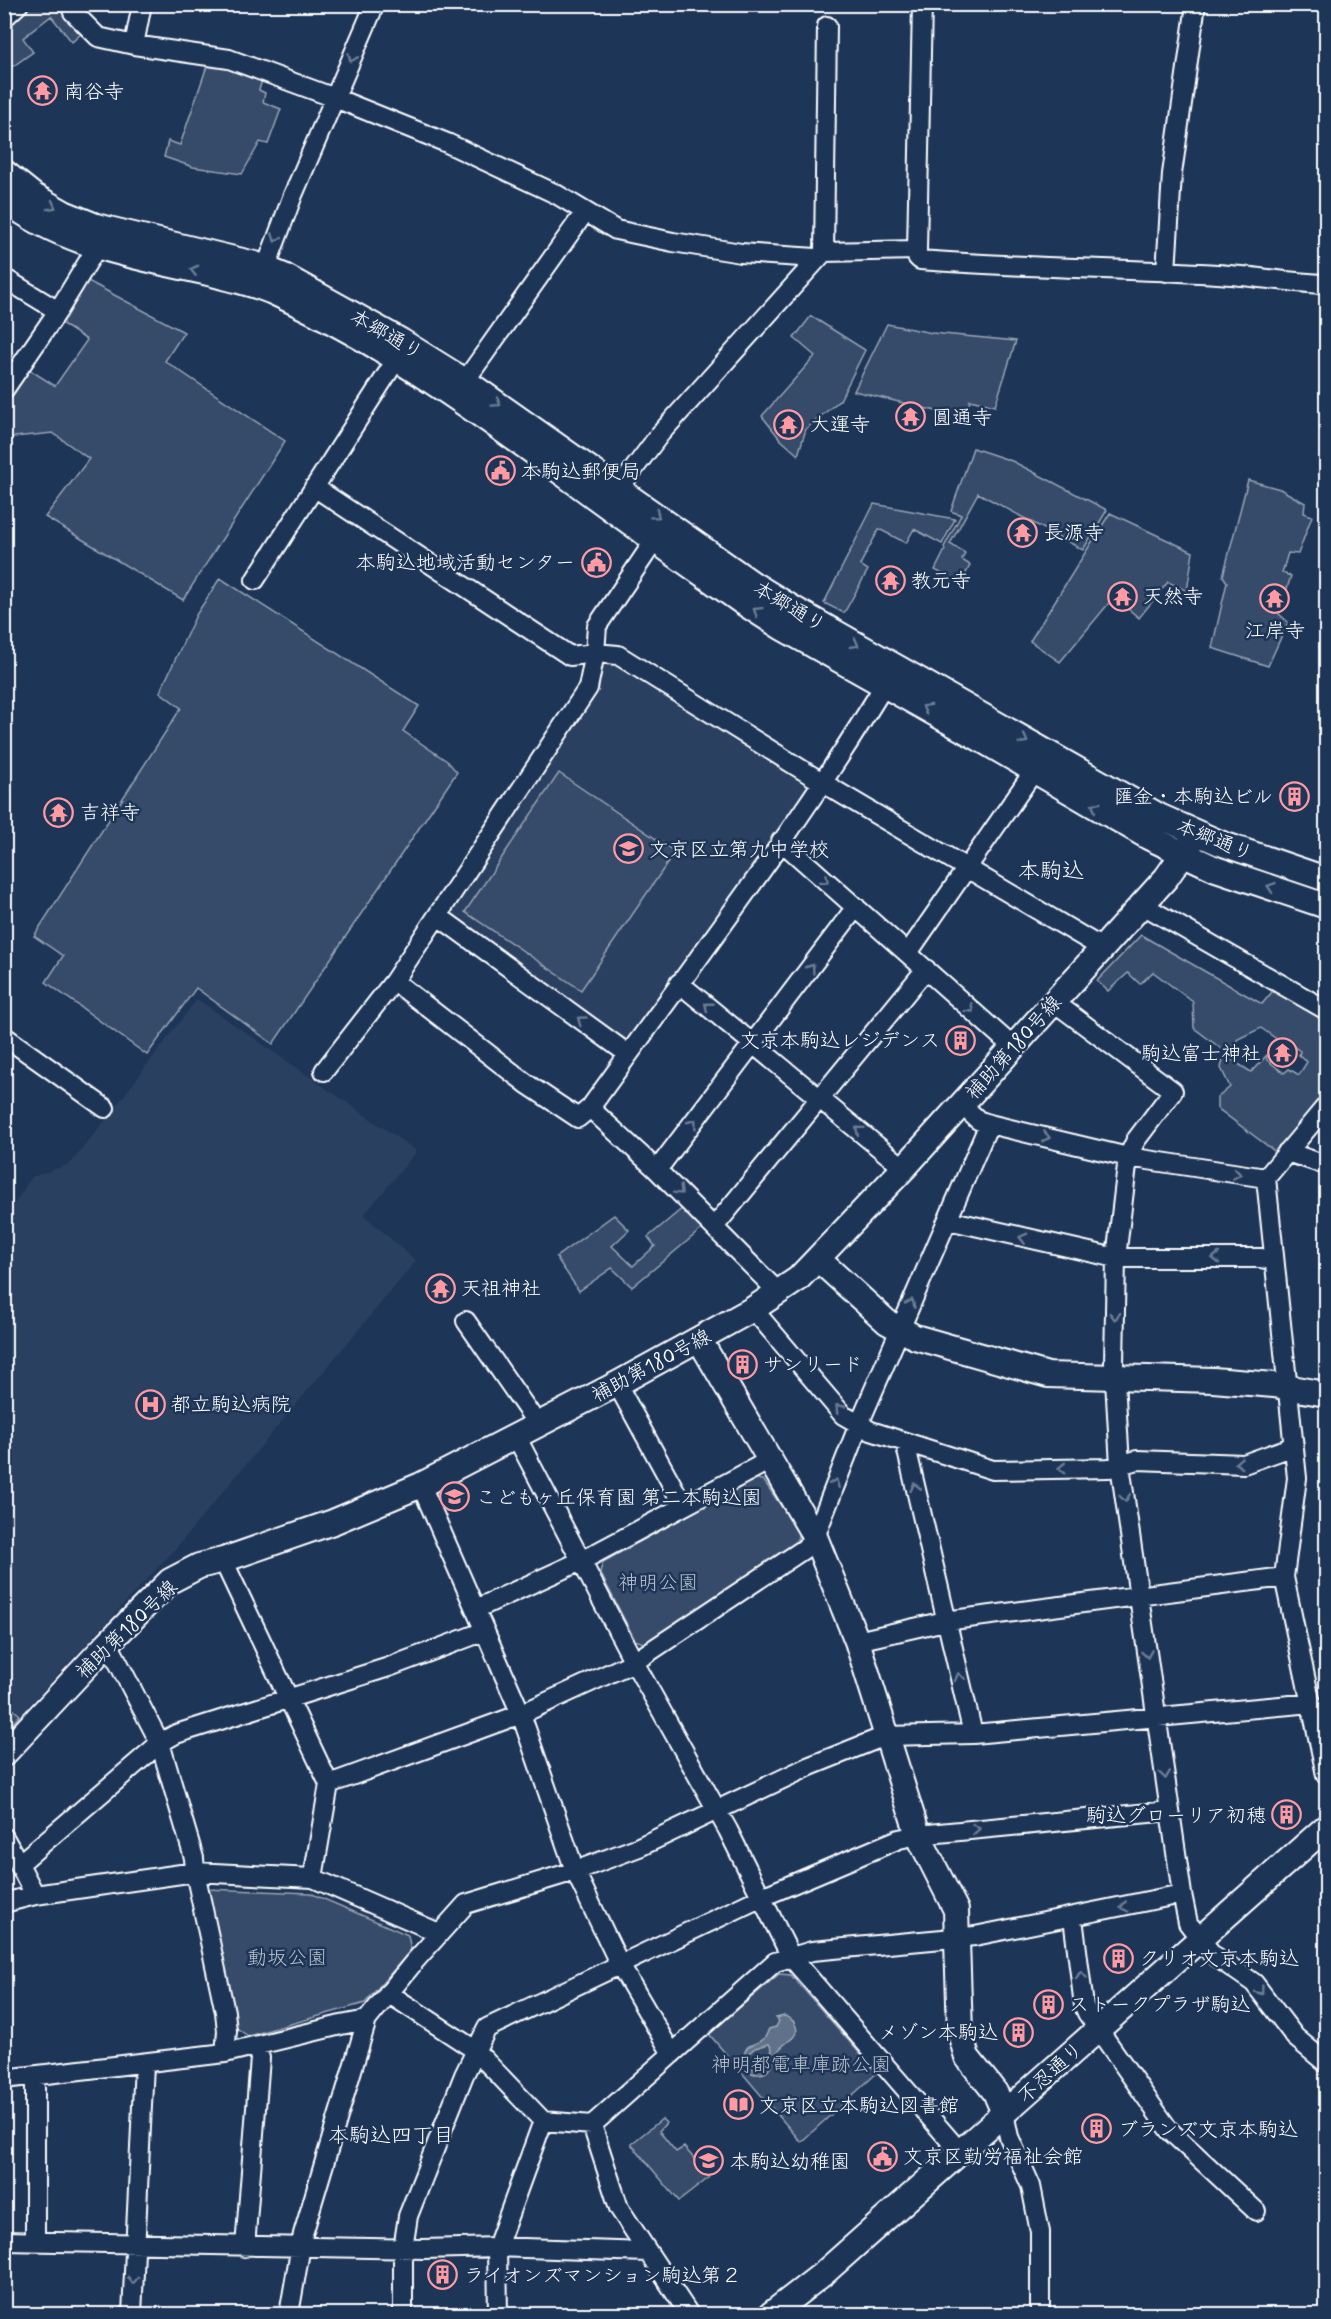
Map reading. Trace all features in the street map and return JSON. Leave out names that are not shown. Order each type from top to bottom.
[{"type":"main road","name":"本郷通り","points":[[4,172],[34,196],[64,213],[96,226],[264,272],[401,341],[465,381],[613,497],[655,540],[752,608],[890,676],[1197,834],[1326,879]]},
{"type":"main road","name":"本郷通り","points":[[4,199],[38,222],[97,247],[264,272],[297,304],[396,360],[753,584],[1034,771],[1148,837],[1184,855],[1216,869],[1326,906]]},
{"type":"main road","name":"補助第180号線","points":[[4,1754],[108,1643],[170,1581],[199,1566],[333,1522],[421,1485],[617,1384],[753,1309],[798,1279],[819,1260],[904,1168],[1166,878],[1197,834]]},
{"type":"main road","points":[[819,1260],[887,1322],[899,1329],[915,1337],[1048,1375],[1213,1380],[1288,1387],[1326,1394]]},
{"type":"main road","points":[[699,1339],[815,1537],[857,1641],[918,1835],[956,1910],[960,2033],[967,2057],[995,2092],[1004,2114]]},
{"type":"main road","name":"不忍通り","points":[[771,2314],[824,2273],[1326,1827]]},
{"type":"street","points":[[4,18],[19,4]]},
{"type":"street","points":[[70,4],[73,12],[98,37],[229,60],[335,98],[476,156],[556,194],[616,230],[673,242],[752,254],[820,255],[917,250]]},
{"type":"street","points":[[134,45],[142,4]]},
{"type":"street","points":[[264,272],[293,195],[375,4]]},
{"type":"street","points":[[922,4],[917,250],[920,260],[986,265],[1220,274],[1326,284]]},
{"type":"street","points":[[1166,272],[1172,174],[1196,4]]},
{"type":"street","points":[[613,497],[660,434],[820,255],[827,26]]},
{"type":"street","points":[[465,381],[585,212]]},
{"type":"street","points":[[4,390],[58,311],[97,247]]},
{"type":"street","points":[[4,278],[58,311]]},
{"type":"street","points":[[255,580],[396,360]]},
{"type":"street","points":[[314,487],[570,656],[595,653],[618,655],[822,782],[1102,948]]},
{"type":"street","points":[[324,1071],[394,981],[588,688],[595,653],[597,626],[655,540]]},
{"type":"street","points":[[394,981],[526,1084],[578,1118],[590,1108],[781,841],[890,676]]},
{"type":"street","points":[[908,953],[1034,771]]},
{"type":"street","points":[[781,841],[1013,1047]]},
{"type":"street","points":[[1141,904],[1326,1010]]},
{"type":"street","points":[[657,1170],[856,907]]},
{"type":"street","points":[[438,916],[628,1054]]},
{"type":"street","points":[[714,1227],[926,969]]},
{"type":"street","points":[[679,983],[904,1168]]},
{"type":"street","points":[[1054,1002],[1173,1090],[1136,1140],[1128,1157],[1116,1258],[1115,1377],[1120,1465],[1188,1923],[1212,1954],[1254,1983],[1295,2037],[1326,2063]]},
{"type":"street","points":[[4,1036],[105,1108]]},
{"type":"street","points":[[961,1104],[978,1120],[989,1124],[1128,1157],[1266,1178]]},
{"type":"street","points":[[1326,1106],[1266,1178],[1297,1478],[1284,1577],[1326,1775]]},
{"type":"street","points":[[590,1108],[657,1170],[779,1293]]},
{"type":"street","points":[[329,1784],[521,1714],[634,1662],[804,1549],[815,1537],[899,1329],[989,1124]]},
{"type":"street","points":[[1287,1152],[1326,1165]]},
{"type":"street","points":[[948,1220],[1116,1258],[1260,1258],[1274,1260]]},
{"type":"street","points":[[753,1309],[843,1415],[871,1431],[993,1470],[1109,1468],[1137,1460],[1244,1464],[1294,1446]]},
{"type":"street","points":[[466,1321],[538,1425]]},
{"type":"street","points":[[617,1384],[683,1505]]},
{"type":"street","points":[[516,1436],[583,1560],[634,1662],[762,1897],[791,1957],[960,2152]]},
{"type":"street","points":[[908,1443],[907,1451],[973,1734]]},
{"type":"street","points":[[476,1609],[583,1560],[770,1460]]},
{"type":"street","points":[[421,1485],[521,1714],[575,1871],[620,1965],[672,2054]]},
{"type":"street","points":[[223,1560],[329,1784],[313,1878]]},
{"type":"street","points":[[857,1641],[945,1621],[1284,1577]]},
{"type":"street","points":[[19,1864],[160,1743],[176,1734],[389,1667],[485,1631]]},
{"type":"street","points":[[108,1643],[160,1743],[194,1858],[225,2012],[227,2031],[225,2053]]},
{"type":"street","points":[[289,2314],[300,2247],[367,2020],[466,1904],[575,1871],[639,1847],[810,1766],[885,1736],[973,1734],[1312,1702]]},
{"type":"street","points":[[403,2314],[403,2249],[408,2216],[475,2050],[487,2028],[762,1897],[900,1839],[918,1835],[1170,1811]]},
{"type":"street","points":[[4,1837],[34,1895]]},
{"type":"street","points":[[4,1903],[34,1895],[195,1872],[313,1878],[440,1933]]},
{"type":"street","points":[[388,1993],[475,2050],[543,2121],[592,2125],[776,1962],[812,1951],[958,1939],[1074,1918],[1182,1894]]},
{"type":"street","points":[[1074,1918],[1084,2006],[1098,2029],[1169,2130],[1256,2211]]},
{"type":"street","points":[[4,2079],[225,2053],[367,2020]]},
{"type":"street","points":[[244,2247],[260,2058],[256,2047]]},
{"type":"street","points":[[132,2314],[144,2064]]},
{"type":"street","points":[[35,2076],[36,2242]]},
{"type":"street","points":[[1004,2114],[1009,2137],[1031,2186],[1040,2232],[1040,2314]]},
{"type":"street","points":[[498,2314],[497,2247],[543,2121]]},
{"type":"street","points":[[592,2125],[620,2208],[689,2314]]},
{"type":"street","points":[[4,2241],[403,2249],[497,2247],[648,2252]]},
{"type":"shaded area","name":"文京区立第九中学校","points":[[600,660],[619,663],[812,785],[627,1046],[447,914]]},
{"type":"shaded area","name":"都立駒込病院","points":[[197,999],[417,1151],[364,1215],[416,1261],[176,1548],[21,1714],[5,1699],[5,1218],[32,1177],[70,1164]]},
{"type":"shaded area","points":[[784,2016],[792,2020],[797,2028],[795,2036],[779,2050],[767,2072],[751,2073],[743,2063],[745,2051],[747,2047],[765,2037],[769,2029],[776,2027],[779,2021],[776,2018]],"holes":[[[769,2044],[772,2049],[769,2064],[762,2070],[754,2069],[749,2063],[749,2053],[755,2048]]]},
{"type":"green space","points":[[22,5],[66,5],[82,33],[72,42],[51,16],[23,38],[33,52],[9,69],[5,64],[5,21]]},
{"type":"green space","points":[[208,63],[263,77],[259,90],[265,93],[263,102],[281,109],[268,144],[260,142],[242,174],[193,167],[164,157],[168,141],[180,145]]},
{"type":"green space","points":[[86,280],[184,332],[165,361],[285,441],[183,600],[45,517],[89,459],[53,433],[5,438],[5,402],[27,368],[55,386],[87,340],[58,321]]},
{"type":"green space","points":[[811,316],[865,350],[840,400],[806,429],[798,455],[780,439],[762,416],[815,356],[794,338]]},
{"type":"green space","points":[[887,324],[932,333],[1016,341],[995,406],[970,400],[965,418],[854,391]]},
{"type":"green space","points":[[973,448],[1012,461],[1107,510],[1083,550],[978,493],[950,544],[965,553],[962,560],[970,565],[961,584],[935,570],[961,515],[951,511]]},
{"type":"green space","points":[[1248,480],[1280,489],[1305,503],[1304,513],[1312,516],[1298,554],[1288,553],[1282,573],[1291,576],[1279,614],[1288,622],[1268,666],[1212,648],[1227,582],[1223,576]]},
{"type":"green space","points":[[874,504],[955,519],[942,544],[914,529],[906,543],[879,529],[860,565],[868,570],[844,613],[824,603]]},
{"type":"green space","points":[[1110,513],[1193,552],[1187,591],[1168,582],[1139,618],[1114,597],[1060,662],[1030,641]]},
{"type":"green space","points":[[220,578],[419,706],[403,731],[447,761],[457,772],[273,1044],[196,988],[147,1055],[46,982],[63,956],[34,936],[181,708],[160,692],[196,615]]},
{"type":"green space","points":[[559,773],[675,852],[581,990],[465,912]]},
{"type":"green space","points":[[1141,935],[1262,1004],[1277,986],[1326,1016],[1326,1096],[1277,1153],[1217,1108],[1217,1098],[1230,1087],[1221,1068],[1224,1055],[1251,1072],[1267,1055],[1267,1060],[1284,1073],[1289,1069],[1299,1075],[1307,1062],[1299,1055],[1300,1051],[1261,1028],[1238,1039],[1227,1053],[1194,1028],[1193,1002],[1153,972],[1140,984],[1128,973],[1108,991],[1097,981]]},
{"type":"green space","points":[[684,1207],[703,1228],[632,1287],[612,1268],[579,1291],[556,1257],[614,1215],[629,1230],[612,1246],[633,1266],[655,1246],[648,1237]]},
{"type":"green space","name":"神明公園","points":[[755,1478],[764,1481],[799,1532],[796,1544],[646,1644],[635,1640],[600,1572],[603,1562]]},
{"type":"green space","points":[[5,1702],[20,1715],[5,1732]]},
{"type":"green space","name":"動坂公園","points":[[206,1889],[310,1893],[408,1935],[411,1950],[365,2003],[248,2036],[235,2027]]},
{"type":"green space","name":"神明都電車庫跡公園","points":[[779,1974],[791,1975],[877,2073],[801,2142],[709,2034]]},
{"type":"green space","points":[[662,2119],[666,2123],[659,2131],[676,2152],[684,2147],[710,2177],[679,2201],[631,2144]]},
{"type":"place","name":"南谷寺","points":[[43,91]]},
{"type":"place","name":"圓通寺","points":[[911,417]]},
{"type":"place","name":"大運寺","points":[[789,424]]},
{"type":"place","name":"本駒込郵便局","points":[[500,471]]},
{"type":"place","name":"長源寺","points":[[1023,532]]},
{"type":"place","name":"本駒込地域活動センター","points":[[596,562]]},
{"type":"place","name":"教元寺","points":[[890,580]]},
{"type":"place","name":"天然寺","points":[[1122,596]]},
{"type":"place","name":"江岸寺","points":[[1275,599]]},
{"type":"place","name":"匯金・本駒込ビル","points":[[1294,796]]},
{"type":"place","name":"吉祥寺","points":[[59,812]]},
{"type":"place","name":"文京区立第九中学校","points":[[628,849]]},
{"type":"place","name":"文京本駒込レジデンス","points":[[961,1040]]},
{"type":"place","name":"駒込富士神社","points":[[1282,1053]]},
{"type":"place","name":"天祖神社","points":[[440,1288]]},
{"type":"place","name":"サンリード","points":[[742,1364]]},
{"type":"place","name":"都立駒込病院","points":[[150,1404]]},
{"type":"place","name":"こどもヶ丘保育園 第二本駒込園","points":[[455,1497]]},
{"type":"place","name":"駒込グローリア初穂","points":[[1287,1815]]},
{"type":"place","name":"クリオ文京本駒込","points":[[1118,1958]]},
{"type":"place","name":"ストークプラザ駒込","points":[[1048,2004]]},
{"type":"place","name":"メゾン本駒込","points":[[1019,2032]]},
{"type":"place","name":"文京区立本駒込図書館","points":[[738,2105]]},
{"type":"place","name":"ブランズ文京本駒込","points":[[1097,2129]]},
{"type":"place","name":"文京区勤労福祉会館","points":[[882,2156]]},
{"type":"place","name":"本駒込幼稚園","points":[[709,2161]]},
{"type":"place","name":"ライオンズマンション駒込第２","points":[[443,2275]]},
{"type":"district","name":"本駒込","points":[[1051,870]]},
{"type":"district","name":"本駒込四丁目","points":[[391,2135]]}]
